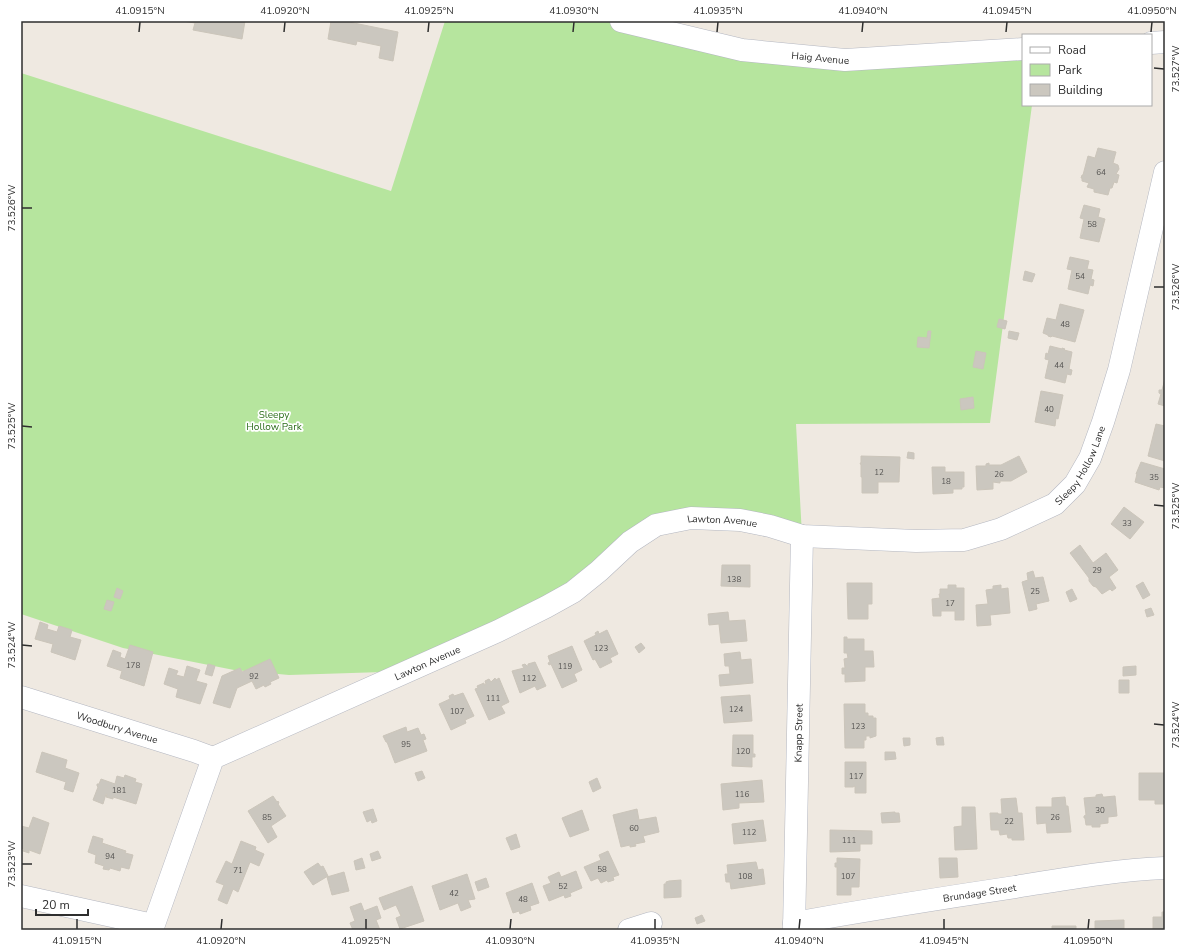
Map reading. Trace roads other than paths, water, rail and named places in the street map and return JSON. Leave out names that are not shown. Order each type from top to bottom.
[{"type":"street","name":"Haig Avenue","points":[[632,22],[742,50],[845,60],[1022,48]]},
{"type":"street","points":[[1152,43],[1165,42]]},
{"type":"street","name":"Sleepy Hollow Lane","points":[[802,536],[916,541],[964,540],[1001,529],[1056,504],[1075,484],[1090,458],[1102,422],[1119,370],[1165,172]]},
{"type":"street","name":"Lawton Avenue","points":[[213,758],[498,631],[546,607],[573,592],[599,571],[630,542],[656,525],[691,518],[740,520],[770,526],[802,536]]},
{"type":"street","name":"Knapp Street","points":[[794,926],[802,536]]},
{"type":"street","name":"Woodbury Avenue","points":[[21,697],[213,758]]},
{"type":"street","points":[[21,896],[153,927],[213,758]]},
{"type":"street","name":"Brundage Street","points":[[794,926],[1058,880],[1145,869],[1165,868]]},
{"type":"street","points":[[629,930],[651,923]]},
{"type":"park label","name":"Sleepy Hollow Park","points":[[274,420]]}]
